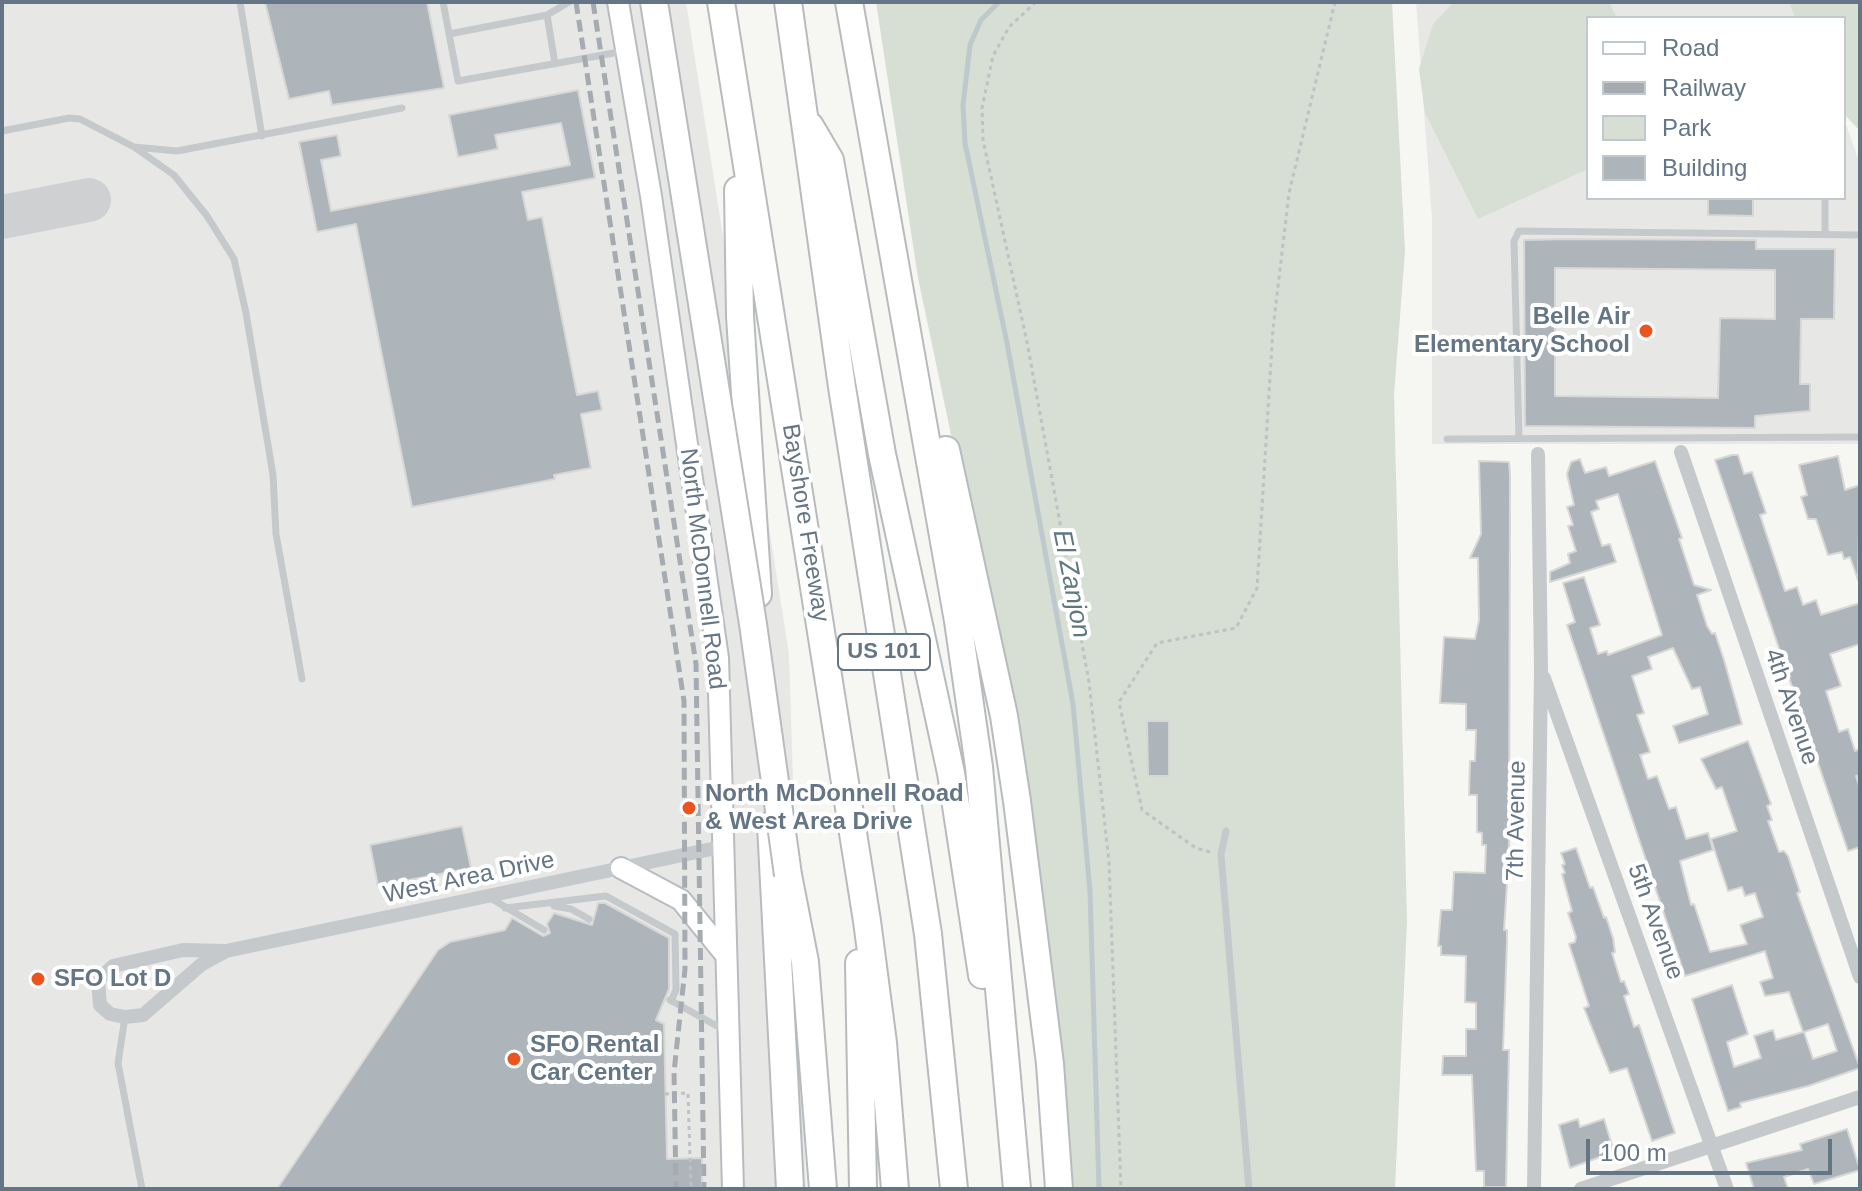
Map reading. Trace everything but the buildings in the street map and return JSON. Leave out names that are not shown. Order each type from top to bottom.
[{"type":"highway","points":[[654,2],[753,624],[788,875],[805,962],[823,1189]]},
{"type":"highway","name":"Bayshore Freeway","points":[[721,2],[857,855],[883,1043],[895,1189]]},
{"type":"highway","name":"US 101","points":[[788,2],[842,387],[928,934],[954,1189]]},
{"type":"highway","points":[[849,2],[885,192],[958,621],[979,767],[1017,1189]]},
{"type":"highway","points":[[737,98],[740,316],[790,1189]]},
{"type":"highway","points":[[804,116],[830,160],[882,454],[951,773],[980,963],[1000,1189]]},
{"type":"highway","points":[[885,192],[982,614],[1017,801],[1050,1064],[1059,1189]]},
{"type":"highway","points":[[1017,801],[1042,1189]]},
{"type":"highway","points":[[857,855],[863,1189]]},
{"type":"highway","points":[[788,875],[812,1189]]},
{"type":"street","name":"North McDonnell Road","points":[[618,2],[718,658],[733,1189]]},
{"type":"street","name":"4th Avenue","points":[[1681,452],[1860,977]]},
{"type":"street","name":"7th Avenue","points":[[1534,1189],[1541,670],[1538,454]]},
{"type":"street","name":"5th Avenue","points":[[1541,670],[1727,1189]]},
{"type":"street","name":"West Area Drive","points":[[226,951],[202,964],[143,1015],[125,1017],[110,1014],[100,1005],[98,980],[107,969],[128,961],[183,950],[226,951],[721,847]]},
{"type":"street","points":[[621,868],[681,900],[725,954]]},
{"type":"street","points":[[1581,1189],[1860,1097]]},
{"type":"lane","points":[[240,2],[262,136]]},
{"type":"lane","points":[[443,2],[458,81],[626,51]]},
{"type":"lane","points":[[449,34],[547,15],[569,2]]},
{"type":"lane","points":[[547,15],[555,64]]},
{"type":"lane","points":[[134,147],[177,151],[402,108]]},
{"type":"lane","points":[[2,131],[69,118],[80,119],[134,147],[174,175],[207,216],[234,259],[268,446],[276,534],[302,679]]},
{"type":"lane","points":[[1825,200],[1825,234]]},
{"type":"lane","points":[[1519,438],[1514,241],[1519,231],[1860,235]]},
{"type":"lane","points":[[1447,439],[1860,437]]},
{"type":"lane","points":[[1226,831],[1221,854],[1249,1189]]},
{"type":"lane","points":[[486,895],[544,930]]},
{"type":"lane","points":[[505,908],[606,896],[675,934],[676,990],[670,1000],[728,1032]]},
{"type":"lane","points":[[548,905],[571,909],[589,919]]},
{"type":"lane","points":[[125,1017],[118,1063],[142,1189]]},
{"type":"path","points":[[1036,2],[1009,27],[993,56],[982,108],[983,140],[1027,342],[1089,682],[1109,862],[1121,1189]]},
{"type":"path","points":[[1221,854],[1196,848],[1142,810],[1119,702],[1157,643],[1236,628],[1257,588],[1273,329],[1289,193],[1335,2]]},
{"type":"path","points":[[665,1094],[688,1093],[691,1189]]},
{"type":"shaded area","points":[[2,2],[686,2],[789,654],[806,1189],[2,1189]]},
{"type":"shaded area","name":"Belle Air Elementary School","points":[[1416,2],[1802,2],[1807,16],[1586,16],[1586,200],[1846,200],[1846,125],[1860,164],[1860,444],[1432,444],[1432,219]]},
{"type":"green space","points":[[876,2],[1392,2],[1405,251],[1394,395],[1407,921],[1395,1189],[1050,1189],[1008,705],[918,278]]},
{"type":"green space","points":[[1454,2],[1609,2],[1616,16],[1586,16],[1586,170],[1478,219],[1425,113],[1419,69],[1433,24]]},
{"type":"green space","points":[[1789,2],[1860,2],[1860,131],[1846,116],[1846,16],[1794,16]]},
{"type":"waterway","name":"El Zanjon","points":[[999,2],[981,20],[970,45],[963,105],[965,143],[1007,343],[1073,704],[1090,891],[1099,1189]]},
{"type":"taxiway","points":[[2,217],[89,200]]},
{"type":"railway","points":[[576,2],[684,701],[685,969],[674,1072],[676,1189]]},
{"type":"railway","points":[[593,2],[696,664],[704,1189]]},
{"type":"place","name":"Belle Air Elementary School","points":[[1646,331]]},
{"type":"place","name":"North McDonnell Road & West Area Drive","points":[[689,808]]},
{"type":"place","name":"SFO Lot D","points":[[38,979]]},
{"type":"place","name":"SFO Rental Car Center","points":[[514,1059]]}]
